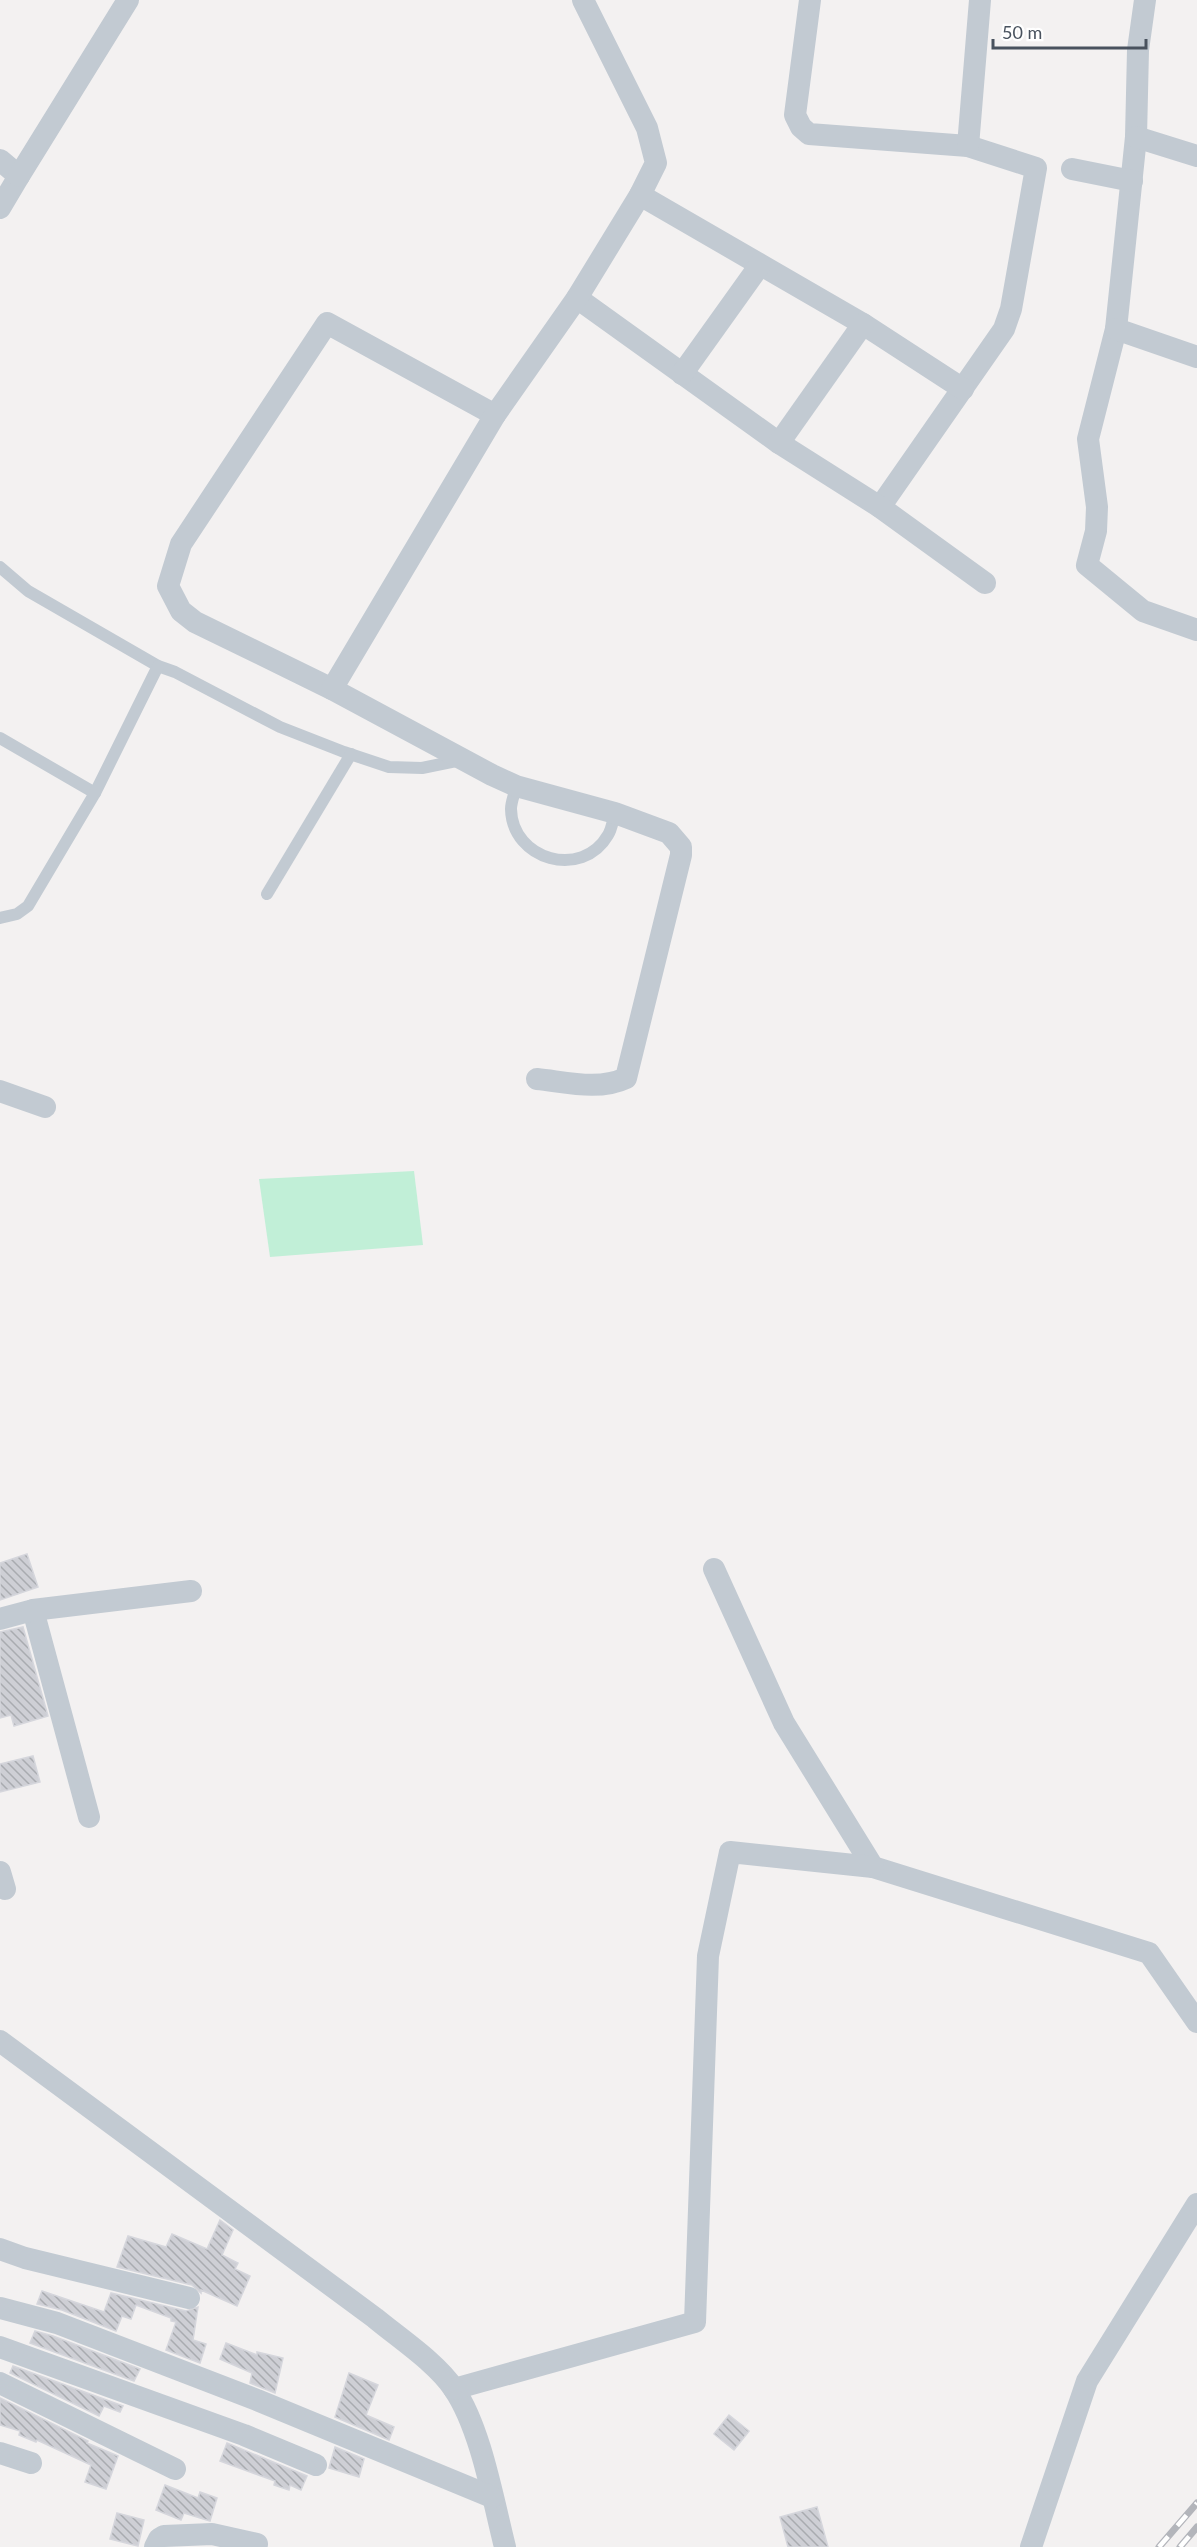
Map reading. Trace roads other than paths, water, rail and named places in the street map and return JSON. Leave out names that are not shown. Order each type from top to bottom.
[{"type":"street","points":[[0,208],[128,0]]},
{"type":"street","points":[[332,689],[495,415],[577,298],[640,195],[656,163],[647,128],[583,0]]},
{"type":"street","points":[[810,0],[795,115],[801,127],[809,134],[968,146],[1036,168],[1011,309],[994,345],[880,507]]},
{"type":"street","points":[[968,146],[980,0]]},
{"type":"street","points":[[1145,0],[1138,50],[1137,136],[1116,329],[1088,439],[1097,507],[1096,531],[1087,565],[1143,612],[1197,630]]},
{"type":"street","points":[[1137,136],[1197,156]]},
{"type":"street","points":[[0,160],[19,176]]},
{"type":"street","points":[[1072,169],[1132,182]]},
{"type":"street","points":[[640,195],[863,324],[963,389]]},
{"type":"street","points":[[682,374],[760,265]]},
{"type":"street","points":[[577,298],[779,443],[880,507],[985,583]]},
{"type":"street","points":[[495,415],[327,323],[181,544],[168,586],[181,611],[195,622],[332,689],[462,759],[516,786],[615,813],[669,833],[681,847],[681,855],[626,1078],[613,1084],[584,1084],[537,1079]]},
{"type":"street","points":[[779,443],[863,324]]},
{"type":"street","points":[[1116,329],[1197,357]]},
{"type":"street","points":[[0,1090],[45,1107]]},
{"type":"street","points":[[714,1569],[784,1723],[873,1867]]},
{"type":"street","points":[[0,1619],[33,1610],[191,1591]]},
{"type":"street","points":[[33,1610],[89,1817]]},
{"type":"street","points":[[454,2389],[695,2322],[708,1956],[730,1852],[873,1867],[1149,1953],[1197,2022]]},
{"type":"street","points":[[0,2041],[375,2318],[434,2368],[454,2389],[475,2433],[505,2547]]},
{"type":"street","points":[[1031,2547],[1087,2381],[1197,2204]]},
{"type":"street","points":[[0,2249],[25,2258],[189,2298]]},
{"type":"street","points":[[0,2308],[57,2323],[257,2400],[492,2497]]},
{"type":"street","points":[[0,2347],[244,2435],[316,2465]]},
{"type":"street","points":[[0,2383],[175,2469]]},
{"type":"street","points":[[244,2435],[257,2400]]},
{"type":"street","points":[[0,2453],[31,2463]]},
{"type":"street","points":[[155,2547],[159,2539],[164,2536],[213,2534],[257,2544]]},
{"type":"lane","points":[[0,567],[28,591],[158,666],[175,672],[280,727],[389,767],[422,768],[462,759]]},
{"type":"lane","points":[[0,918],[17,914],[28,906],[95,793],[158,666]]},
{"type":"lane","points":[[0,738],[95,793]]},
{"type":"lane","points":[[267,894],[351,754]]},
{"type":"lane","points":[[516,786],[511,808],[516,830],[530,849],[550,860],[573,860],[593,852],[609,835],[615,813]]},
{"type":"railway","points":[[1159,2547],[1197,2503]]},
{"type":"railway","points":[[1180,2547],[1197,2527]]}]
